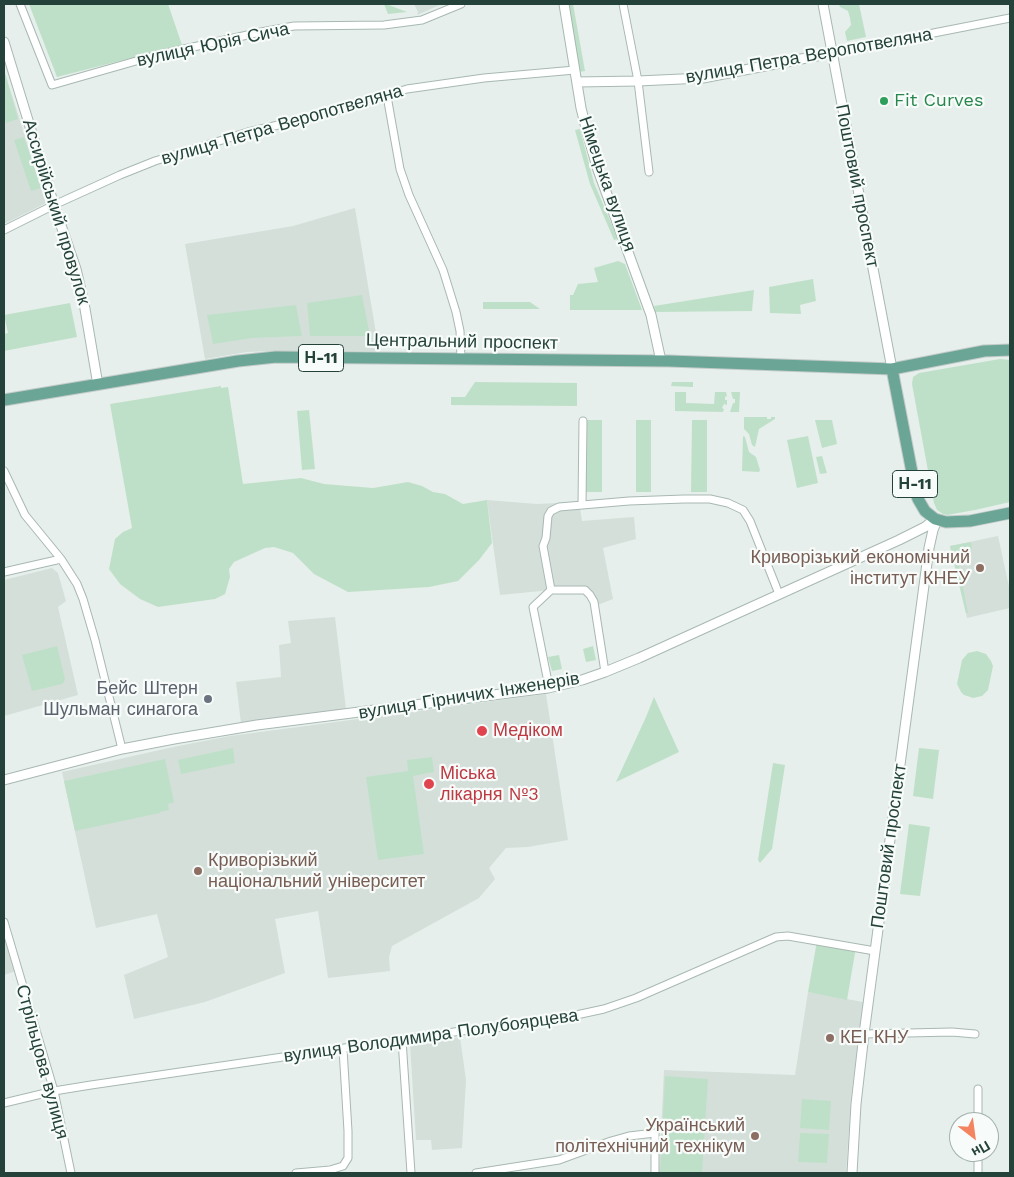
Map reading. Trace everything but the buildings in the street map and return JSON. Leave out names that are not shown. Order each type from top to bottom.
[{"type":"main road","name":"Н-11","points":[[1010,350],[984,351],[892,368],[918,499],[925,511],[936,520],[946,522],[970,521],[1010,513]]},
{"type":"main road","name":"Центральний проспект","points":[[4,400],[238,360],[276,357],[661,361],[892,368]]},
{"type":"street","name":"вулиця Юрія Сича","points":[[20,4],[52,85],[157,55],[261,32],[294,26],[384,25],[422,20],[461,4]]},
{"type":"street","name":"Німецька вулиця","points":[[564,4],[581,108],[593,152],[652,315],[661,361]]},
{"type":"street","points":[[623,4],[638,82],[649,172]]},
{"type":"street","name":"Поштовий проспект","points":[[823,4],[892,368]]},
{"type":"street","name":"вулиця Петра Веропотвеляна","points":[[577,82],[638,82],[724,74],[1010,18]]},
{"type":"street","name":"Ассирійський провулок","points":[[4,42],[76,269],[84,303],[98,385]]},
{"type":"street","name":"вулиця Петра Веропотвеляна","points":[[4,230],[54,204],[155,160],[248,132],[330,113],[407,89],[574,70]]},
{"type":"street","points":[[386,96],[400,169],[409,195],[443,270],[456,312],[460,331],[461,360]]},
{"type":"street","points":[[582,506],[583,421]]},
{"type":"street","points":[[4,471],[25,514],[74,578],[83,599],[122,749]]},
{"type":"street","points":[[552,590],[543,546],[546,538],[548,516],[551,510],[559,507],[629,501],[710,499],[728,503],[743,510],[750,521],[779,594]]},
{"type":"street","name":"Поштовий проспект","points":[[852,1173],[856,1104],[864,1034],[929,548],[936,520]]},
{"type":"street","name":"вулиця Гірничих Інженерів","points":[[4,780],[122,749],[257,725],[548,688],[605,672],[899,540],[936,520]]},
{"type":"street","points":[[4,572],[61,559]]},
{"type":"street","points":[[548,688],[533,608],[552,590],[585,590],[590,595],[594,602],[605,672]]},
{"type":"street","name":"Стрільцова вулиця","points":[[4,922],[54,1091],[71,1173]]},
{"type":"street","name":"вулиця Володимира Полубоярцева","points":[[4,1103],[54,1091],[461,1031],[526,1025],[604,1009],[636,998],[776,937],[788,936],[875,951]]},
{"type":"street","points":[[864,1034],[952,1032],[975,1034]]},
{"type":"street","points":[[402,1040],[411,1173]]},
{"type":"street","points":[[296,1173],[330,1170],[342,1166],[348,1158],[343,1048]]},
{"type":"street","points":[[978,1089],[978,1112]]},
{"type":"street","points":[[476,1173],[559,1160],[611,1141],[629,1136],[656,1133],[655,1173]]},
{"type":"shaded area","points":[[414,4],[442,4],[417,15],[418,12]]},
{"type":"shaded area","points":[[4,70],[46,203],[4,224]]},
{"type":"shaded area","points":[[355,208],[379,351],[247,352],[205,359],[185,244],[293,226]]},
{"type":"shaded area","points":[[487,500],[537,504],[579,502],[582,521],[634,517],[636,539],[603,548],[613,599],[595,606],[585,590],[551,590],[500,595]]},
{"type":"shaded area","name":"Криворізький економічний інститут КНЕУ","points":[[998,536],[1010,591],[1010,608],[967,618],[950,546]]},
{"type":"shaded area","points":[[52,568],[58,573],[66,601],[58,607],[78,695],[4,716],[4,580]]},
{"type":"shaded area","points":[[335,617],[346,709],[241,723],[236,682],[281,677],[279,645],[291,643],[288,621]]},
{"type":"shaded area","points":[[546,694],[568,840],[528,847],[506,848],[489,868],[495,879],[479,898],[392,946],[389,957],[390,971],[328,978],[318,911],[275,919],[285,973],[205,1002],[134,1019],[124,975],[168,957],[157,914],[96,928],[62,772],[230,736]]},
{"type":"shaded area","points":[[4,922],[19,970],[4,975]]},
{"type":"shaded area","name":"Український політехнічний технікум","points":[[808,992],[863,1002],[851,1098],[846,1173],[659,1173],[664,1070],[795,1075]]},
{"type":"shaded area","points":[[460,1037],[466,1080],[462,1148],[432,1150],[431,1140],[416,1140],[410,1044]]},
{"type":"green space","points":[[29,4],[168,4],[182,45],[57,77]]},
{"type":"green space","points":[[384,4],[386,4],[407,12],[388,14]]},
{"type":"green space","points":[[567,4],[573,4],[585,71],[579,72]]},
{"type":"green space","points":[[839,4],[859,4],[866,37],[847,41],[845,32],[851,25],[850,18],[848,11],[840,7]]},
{"type":"green space","points":[[4,70],[18,119],[6,123],[4,116]]},
{"type":"green space","points":[[580,129],[594,183],[618,239],[614,240],[590,184],[575,130]]},
{"type":"green space","points":[[24,137],[41,188],[31,191],[14,140]]},
{"type":"green space","points":[[618,261],[625,264],[642,310],[570,310],[570,295],[573,295],[578,284],[598,282],[594,268]]},
{"type":"green space","points":[[813,279],[816,301],[800,305],[801,314],[770,313],[769,287]]},
{"type":"green space","points":[[754,290],[752,311],[655,312],[654,306]]},
{"type":"green space","points":[[362,295],[370,336],[310,336],[307,303]]},
{"type":"green space","points":[[483,302],[530,302],[540,309],[483,309]]},
{"type":"green space","points":[[70,303],[77,337],[4,351],[4,334],[8,333],[4,315]]},
{"type":"green space","points":[[296,305],[302,336],[252,338],[213,344],[207,315]]},
{"type":"green space","points":[[1000,359],[1010,360],[1010,502],[975,510],[943,514],[937,510],[934,503],[912,384],[913,377],[919,373]]},
{"type":"green space","points":[[475,382],[577,383],[577,406],[451,405],[451,397],[465,397]]},
{"type":"green space","points":[[672,382],[693,382],[693,387],[671,386]]},
{"type":"green space","points":[[221,386],[221,388],[228,387],[243,484],[301,478],[324,484],[373,488],[408,482],[433,492],[445,494],[463,504],[487,500],[492,543],[479,560],[458,581],[429,587],[348,592],[314,574],[293,553],[274,547],[265,548],[234,562],[229,569],[230,577],[225,594],[215,599],[158,607],[140,599],[120,584],[109,569],[115,539],[123,532],[132,528],[110,404]]},
{"type":"green space","points":[[675,392],[686,392],[686,403],[714,404],[715,392],[726,392],[725,400],[727,400],[727,405],[724,404],[723,412],[675,411]]},
{"type":"green space","points":[[731,392],[740,392],[739,412],[730,412],[733,403],[735,403]]},
{"type":"green space","points":[[309,410],[315,469],[302,470],[297,411]]},
{"type":"green space","points":[[744,417],[767,417],[767,419],[771,419],[771,417],[775,417],[775,419],[759,429],[755,447],[752,445],[749,434],[744,429]]},
{"type":"green space","points":[[586,420],[602,420],[602,492],[586,492]]},
{"type":"green space","points":[[636,420],[651,420],[651,492],[636,492]]},
{"type":"green space","points":[[692,420],[707,420],[707,492],[691,492]]},
{"type":"green space","points":[[815,420],[832,420],[837,444],[822,448]]},
{"type":"green space","points":[[743,436],[745,437],[749,452],[756,457],[759,472],[742,471]]},
{"type":"green space","points":[[808,436],[818,483],[797,488],[787,440]]},
{"type":"green space","points":[[822,456],[827,473],[820,474],[816,457]]},
{"type":"green space","points":[[971,542],[972,549],[966,550],[966,554],[957,556],[968,613],[966,613],[950,546]]},
{"type":"green space","points":[[57,646],[65,679],[64,682],[32,691],[22,655]]},
{"type":"green space","points":[[593,646],[596,660],[586,662],[583,649]]},
{"type":"green space","points":[[977,651],[986,654],[993,666],[988,690],[982,696],[973,698],[964,695],[957,684],[962,660],[968,653]]},
{"type":"green space","points":[[559,655],[562,669],[552,671],[548,657]]},
{"type":"green space","points":[[654,697],[679,752],[616,782],[646,717]]},
{"type":"green space","points":[[233,748],[235,763],[181,774],[178,760]]},
{"type":"green space","points":[[919,748],[939,750],[933,799],[913,796]]},
{"type":"green space","points":[[432,757],[434,772],[413,776],[424,854],[378,860],[366,777],[408,771],[407,760]]},
{"type":"green space","points":[[165,759],[174,802],[168,804],[169,810],[75,831],[64,781]]},
{"type":"green space","points":[[773,763],[785,765],[772,849],[760,863],[758,860]]},
{"type":"green space","points":[[909,824],[930,827],[920,896],[900,894]]},
{"type":"green space","points":[[817,941],[856,947],[847,1000],[808,992]]},
{"type":"green space","points":[[665,1076],[708,1079],[702,1173],[660,1173]]},
{"type":"green space","points":[[802,1099],[831,1101],[829,1130],[800,1128]]},
{"type":"green space","points":[[800,1133],[829,1134],[827,1163],[798,1162]]},
{"type":"place","name":"Fit Curves","points":[[884,101]]},
{"type":"place","name":"Криворізький економічний інститут КНЕУ","points":[[980,568]]},
{"type":"place","name":"Бейс Штерн Шульман синагога","points":[[208,699]]},
{"type":"place","name":"Медіком","points":[[482,731]]},
{"type":"place","name":"Міська лікарня №3","points":[[429,784]]},
{"type":"place","name":"Криворізький національний університет","points":[[198,871]]},
{"type":"place","name":"КЕІ КНУ","points":[[830,1038]]},
{"type":"place","name":"Український політехнічний технікум","points":[[755,1136]]}]
